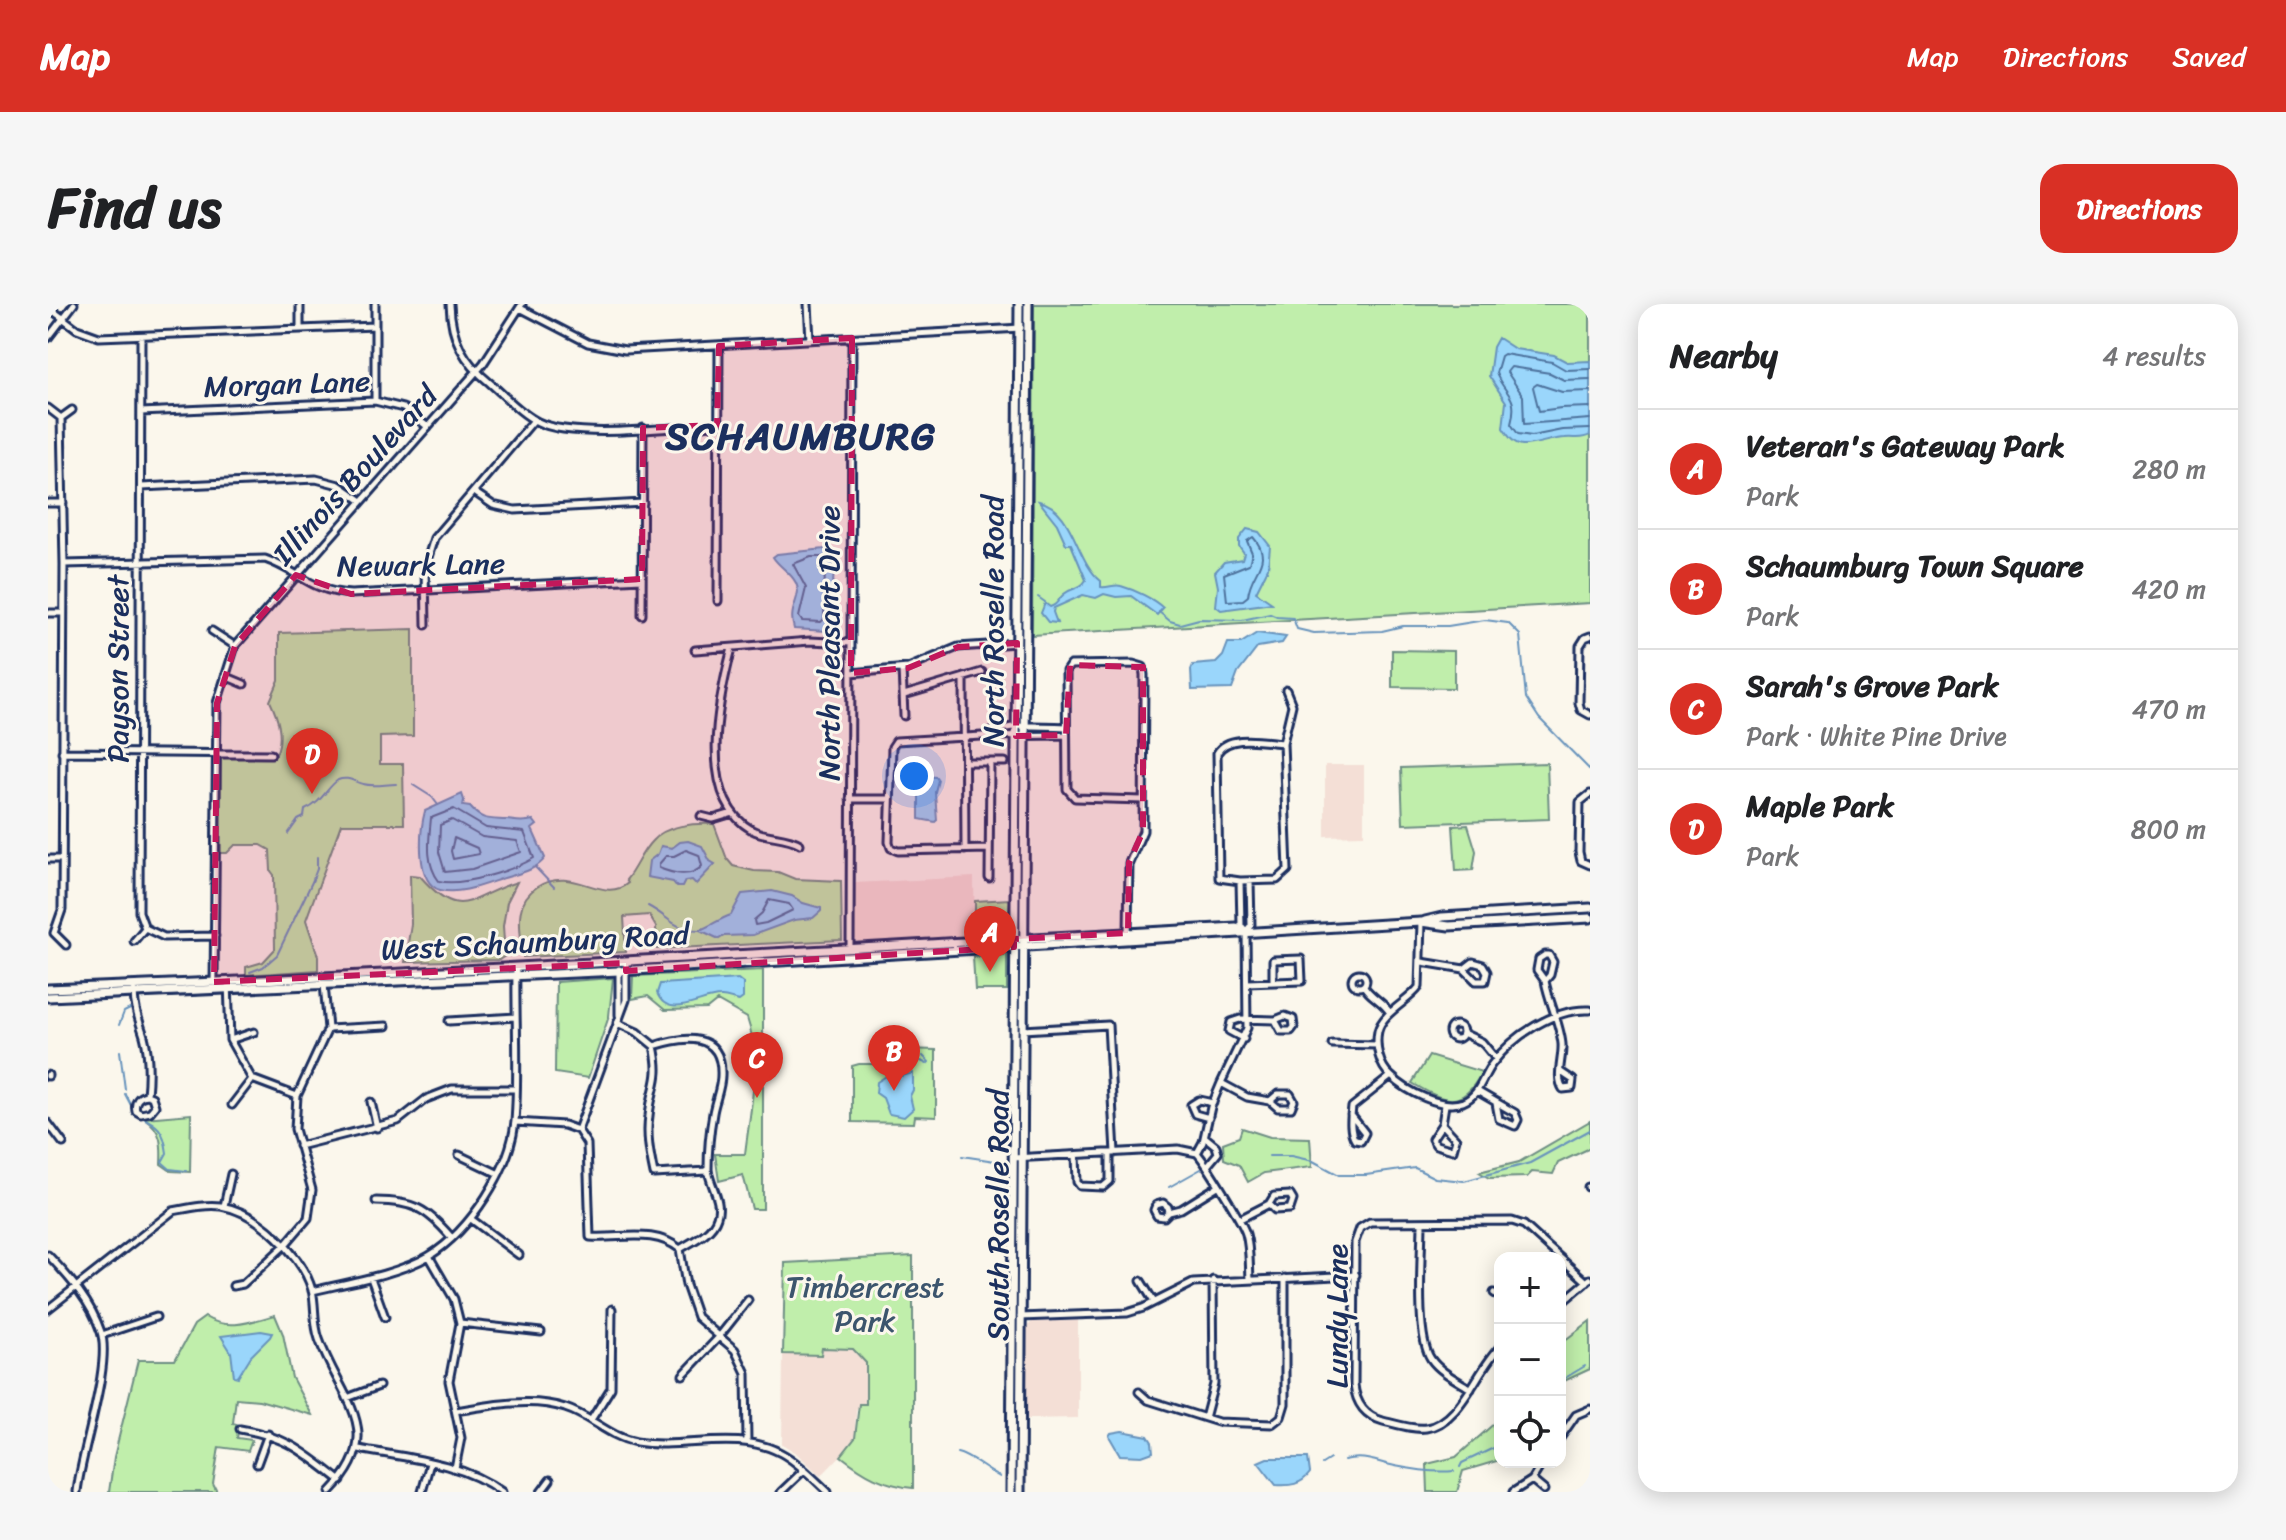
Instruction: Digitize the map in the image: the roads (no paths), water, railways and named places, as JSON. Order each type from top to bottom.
[{"type":"main road","name":"North Roselle Road","points":[[1019,304],[1023,328],[1026,642],[1019,943]]},
{"type":"main road","name":"North Roselle Road","points":[[1019,943],[1017,643],[1023,328],[1028,304]]},
{"type":"main road","points":[[1019,943],[1238,934],[1246,931],[1421,922],[1442,917],[1590,908]]},
{"type":"main road","points":[[1421,922],[1449,926],[1590,918]]},
{"type":"main road","points":[[1019,943],[1236,927],[1246,931]]},
{"type":"main road","name":"West Schaumburg Road","points":[[622,967],[850,948],[1019,943]]},
{"type":"main road","name":"West Schaumburg Road","points":[[48,997],[214,985],[622,967],[1019,943]]},
{"type":"main road","name":"South Roselle Road","points":[[1018,1158],[1023,1030],[1019,943]]},
{"type":"main road","name":"South Roselle Road","points":[[1019,943],[1020,1492]]},
{"type":"main road","name":"West Schaumburg Road","points":[[48,989],[134,990]]},
{"type":"main road","name":"South Roselle Road","points":[[1011,1492],[1018,1317]]},
{"type":"street","points":[[48,338],[74,304]]},
{"type":"street","points":[[300,304],[300,329]]},
{"type":"street","points":[[375,304],[375,401]]},
{"type":"street","points":[[450,304],[454,336],[461,351],[476,371],[534,420],[572,431],[717,425]]},
{"type":"street","points":[[808,304],[810,340]]},
{"type":"street","points":[[521,306],[588,343],[636,350],[1023,328]]},
{"type":"street","name":"Illinois Boulevard","points":[[214,985],[217,703],[235,646],[491,354],[521,306]]},
{"type":"street","points":[[48,307],[77,329],[95,337],[375,326]]},
{"type":"street","name":"Payson Street","points":[[141,337],[139,908],[145,928]]},
{"type":"street","name":"North Pleasant Drive","points":[[850,948],[852,338]]},
{"type":"street","points":[[718,601],[719,346]]},
{"type":"street","name":"Morgan Lane","points":[[141,412],[375,401],[403,408],[428,427]]},
{"type":"street","points":[[48,408],[61,418]]},
{"type":"street","points":[[61,418],[72,410]]},
{"type":"street","points":[[61,418],[64,564],[62,910],[51,934],[66,945]]},
{"type":"street","points":[[426,625],[425,567],[434,538],[534,420]]},
{"type":"street","points":[[642,615],[643,428]]},
{"type":"street","points":[[141,487],[316,479],[339,485],[362,501]]},
{"type":"street","points":[[474,492],[493,505],[515,510],[643,503]]},
{"type":"street","points":[[48,503],[63,503]]},
{"type":"street","name":"Newark Lane","points":[[64,564],[265,559],[279,564],[313,586],[332,593],[351,594],[642,579]]},
{"type":"street","points":[[48,613],[62,613]]},
{"type":"street","points":[[212,631],[235,646]]},
{"type":"street","points":[[1590,636],[1580,646],[1579,703],[1581,710],[1590,715]]},
{"type":"street","points":[[695,650],[810,641],[851,643]]},
{"type":"street","points":[[851,673],[902,669],[954,647],[1026,642]]},
{"type":"street","points":[[732,648],[721,690],[716,744],[722,786],[733,813],[752,830],[800,844]]},
{"type":"street","points":[[1128,933],[1129,863],[1143,831],[1143,800],[1143,667],[1133,664],[1070,665],[1066,671],[1066,735],[1067,789],[1070,795],[1075,798],[1143,800]]},
{"type":"street","points":[[902,669],[904,716]]},
{"type":"street","points":[[904,695],[982,672]]},
{"type":"street","points":[[225,676],[244,684]]},
{"type":"street","points":[[964,677],[965,850]]},
{"type":"street","points":[[1283,743],[1232,741],[1221,746],[1217,753],[1217,874],[1225,881],[1277,880],[1288,870],[1283,743],[1292,705],[1286,690]]},
{"type":"street","points":[[989,849],[898,851],[889,845],[892,747],[896,741],[1066,727]]},
{"type":"street","points":[[1026,731],[1066,735]]},
{"type":"street","points":[[62,752],[271,754]]},
{"type":"street","points":[[965,762],[1005,762]]},
{"type":"street","points":[[989,878],[990,762]]},
{"type":"street","points":[[1590,794],[1580,802],[1579,852],[1581,861],[1590,865]]},
{"type":"street","points":[[850,799],[889,799]]},
{"type":"street","points":[[701,816],[718,819],[733,813]]},
{"type":"street","points":[[48,859],[62,859]]},
{"type":"street","points":[[1197,1153],[1221,1083],[1244,1039],[1248,1019],[1246,931],[1241,925],[1240,881]]},
{"type":"street","points":[[1246,931],[1251,925],[1250,881]]},
{"type":"street","points":[[1421,922],[1419,987],[1390,1013],[1379,1029],[1377,1045],[1381,1061],[1391,1076],[1445,1105],[1464,1102],[1477,1091],[1496,1059],[1531,1028],[1553,1016],[1590,1010]]},
{"type":"street","points":[[134,941],[145,928],[164,937],[215,936]]},
{"type":"street","points":[[1545,981],[1553,962],[1549,955],[1539,959],[1537,970],[1545,981],[1562,1041],[1561,1072]]},
{"type":"street","points":[[1247,983],[1302,981],[1301,959],[1273,960],[1273,982]]},
{"type":"street","points":[[1422,962],[1464,969],[1476,981],[1487,978],[1483,965],[1478,962],[1464,969]]},
{"type":"street","points":[[578,1130],[618,1020],[622,967]]},
{"type":"street","points":[[312,1291],[371,1278],[429,1256],[471,1219],[499,1174],[510,1147],[515,1122],[516,972]]},
{"type":"street","points":[[233,1286],[243,1284],[285,1245],[308,1218],[312,1190],[295,1129],[297,1096],[328,1029],[324,980]]},
{"type":"street","points":[[228,985],[230,1040],[252,1079],[297,1096]]},
{"type":"street","points":[[1364,986],[1366,991],[1386,1005],[1390,1013]]},
{"type":"street","points":[[134,990],[135,1014],[147,1054],[147,1095]]},
{"type":"street","points":[[449,1021],[516,1017]]},
{"type":"street","points":[[618,1020],[654,1046],[658,1080],[649,1115],[649,1150],[654,1174],[708,1171]]},
{"type":"street","points":[[1244,1039],[1233,1034],[1228,1025],[1234,1020],[1275,1020]]},
{"type":"street","points":[[1023,1030],[1108,1025],[1112,1153],[1108,1185],[1080,1186],[1077,1182],[1076,1155]]},
{"type":"street","points":[[328,1029],[386,1026]]},
{"type":"street","points":[[230,1040],[254,1032]]},
{"type":"street","points":[[1463,1033],[1482,1042],[1496,1059]]},
{"type":"street","points":[[654,1046],[674,1039],[703,1040],[719,1058],[721,1076],[712,1116],[708,1171],[718,1202],[718,1217],[705,1234],[680,1249]]},
{"type":"street","points":[[1332,1044],[1377,1045]]},
{"type":"street","points":[[1351,1115],[1365,1133],[1361,1141],[1352,1136],[1351,1115],[1355,1103],[1391,1076]]},
{"type":"street","points":[[232,1105],[252,1079]]},
{"type":"street","points":[[1221,1083],[1247,1097],[1270,1101],[1278,1108],[1291,1108],[1294,1101],[1290,1094],[1278,1094],[1270,1101]]},
{"type":"street","points":[[299,1146],[398,1121],[426,1099],[452,1089],[515,1089]]},
{"type":"street","points":[[1477,1091],[1518,1116],[1515,1126],[1499,1119],[1496,1103]]},
{"type":"street","points":[[1209,1118],[1195,1114],[1191,1105],[1199,1100],[1213,1103]]},
{"type":"street","points":[[371,1102],[377,1128]]},
{"type":"street","points":[[1442,1124],[1456,1139],[1453,1150],[1432,1141],[1442,1124],[1445,1105]]},
{"type":"street","points":[[515,1122],[564,1125],[578,1130],[587,1144],[590,1237],[614,1239],[653,1235],[670,1241],[680,1249],[686,1285],[697,1317],[735,1350],[746,1373],[747,1441]]},
{"type":"street","points":[[48,1123],[63,1143]]},
{"type":"street","points":[[1205,1137],[1216,1146],[1218,1153],[1208,1165]]},
{"type":"street","points":[[1018,1158],[1178,1149],[1197,1153],[1208,1165],[1248,1237],[1250,1279]]},
{"type":"street","points":[[459,1155],[499,1174]]},
{"type":"street","points":[[224,1206],[231,1174]]},
{"type":"street","points":[[1169,1212],[1181,1209],[1218,1186]]},
{"type":"street","points":[[1240,1219],[1269,1204],[1276,1196],[1290,1195],[1293,1200],[1290,1209],[1275,1210],[1269,1204]]},
{"type":"street","points":[[376,1201],[403,1201],[431,1214],[451,1237]]},
{"type":"street","points":[[48,1309],[173,1211],[198,1206],[224,1206],[257,1222],[285,1245],[302,1266],[312,1291],[317,1334],[356,1417],[359,1449],[353,1466],[330,1492]]},
{"type":"street","points":[[471,1219],[519,1255]]},
{"type":"street","points":[[1494,1356],[1471,1389],[1442,1370],[1429,1357],[1422,1329],[1422,1222],[1512,1221],[1524,1225],[1588,1280],[1566,1299]]},
{"type":"street","name":"Lundy Lane","points":[[1422,1222],[1365,1223],[1356,1234],[1354,1385],[1357,1400],[1363,1410],[1384,1421],[1414,1428],[1430,1427],[1443,1421],[1471,1389]]},
{"type":"street","points":[[48,1255],[76,1286],[102,1335],[104,1362],[77,1492]]},
{"type":"street","points":[[429,1256],[454,1299],[460,1323],[449,1381],[461,1438],[455,1468]]},
{"type":"street","points":[[1018,1317],[1127,1313],[1181,1287],[1213,1280],[1356,1275]]},
{"type":"street","points":[[371,1278],[385,1317]]},
{"type":"street","points":[[1139,1392],[1148,1400],[1233,1424],[1272,1424],[1281,1417],[1285,1404],[1285,1278]]},
{"type":"street","points":[[1205,1418],[1214,1384],[1213,1280]]},
{"type":"street","points":[[1141,1281],[1154,1302]]},
{"type":"street","points":[[683,1375],[748,1300]]},
{"type":"street","points":[[591,1420],[611,1388],[612,1309]]},
{"type":"street","points":[[102,1335],[156,1317]]},
{"type":"street","points":[[460,1323],[541,1332]]},
{"type":"street","points":[[347,1398],[379,1386]]},
{"type":"street","points":[[456,1411],[538,1403],[566,1408],[613,1435],[637,1442],[747,1441],[780,1453],[828,1492]]},
{"type":"street","points":[[1566,1429],[1576,1415],[1590,1409]]},
{"type":"street","points":[[240,1429],[268,1434],[297,1446],[341,1481]]},
{"type":"street","points":[[257,1464],[268,1434]]},
{"type":"street","points":[[359,1449],[455,1468],[487,1481],[502,1492]]},
{"type":"street","points":[[422,1492],[430,1463]]},
{"type":"street","points":[[1513,1492],[1532,1480],[1539,1468]]},
{"type":"street","points":[[781,1492],[803,1471]]},
{"type":"street","points":[[541,1492],[550,1480]]},
{"type":"street","points":[[1532,1480],[1544,1490]]},
{"type":"water","points":[[1498,338],[1515,349],[1554,355],[1567,362],[1590,361],[1590,435],[1527,445],[1511,438],[1503,428],[1506,402],[1489,376],[1493,347]]},
{"type":"water","points":[[1039,501],[1060,514],[1086,562],[1101,581],[1101,587],[1119,586],[1144,595],[1163,608],[1157,615],[1131,596],[1104,594],[1096,598],[1083,595],[1054,608],[1057,623],[1048,622],[1041,613],[1045,603],[1053,606],[1064,594],[1086,580],[1071,544],[1066,544],[1057,524]]},
{"type":"water","points":[[1247,529],[1259,532],[1270,546],[1268,568],[1256,592],[1272,603],[1221,610],[1216,606],[1218,587],[1215,572],[1224,562],[1242,559],[1244,553],[1239,539]]},
{"type":"water","points":[[825,549],[834,555],[832,627],[827,631],[794,629],[792,615],[798,588],[773,557]]},
{"type":"water","points":[[1257,633],[1286,637],[1282,643],[1258,647],[1238,673],[1232,689],[1192,690],[1193,665],[1216,663],[1223,656],[1228,643],[1241,643]]},
{"type":"water","points":[[921,776],[936,777],[938,780],[935,822],[919,819]]},
{"type":"water","points":[[462,794],[463,806],[470,807],[482,817],[520,822],[533,820],[537,825],[532,829],[545,858],[525,872],[471,889],[447,891],[432,885],[426,877],[421,855],[425,811]]},
{"type":"water","points":[[688,841],[702,846],[715,864],[696,884],[692,880],[685,881],[682,887],[677,887],[673,882],[647,877],[649,861],[658,854],[661,846],[672,848]]},
{"type":"water","points":[[772,891],[792,896],[821,908],[821,911],[813,918],[794,920],[753,935],[719,939],[700,930],[731,915],[742,894]]},
{"type":"water","points":[[738,979],[743,983],[743,998],[739,1001],[720,997],[676,1007],[662,1001],[657,993],[660,984]]},
{"type":"water","points":[[891,1073],[902,1076],[913,1073],[910,1096],[913,1109],[904,1117],[889,1114],[883,1098],[876,1093],[877,1082]]},
{"type":"water","points":[[261,1331],[272,1333],[251,1356],[238,1377],[234,1376],[231,1352],[221,1336]]},
{"type":"water","points":[[1122,1431],[1148,1436],[1153,1452],[1142,1456],[1120,1455],[1109,1436]]},
{"type":"water","points":[[1267,1458],[1308,1458],[1310,1473],[1295,1484],[1276,1485],[1258,1462]]},
{"type":"waterway","points":[[1038,597],[1045,602]]},
{"type":"waterway","points":[[1159,612],[1180,624],[1199,619],[1242,620],[1270,614],[1293,618],[1297,629],[1314,633],[1448,626],[1485,620],[1508,623],[1520,635],[1526,698],[1539,718],[1590,770]]},
{"type":"waterway","points":[[288,834],[304,817],[305,810],[338,780],[348,779],[371,785],[396,784]]},
{"type":"waterway","points":[[413,785],[432,797],[438,805]]},
{"type":"waterway","points":[[250,972],[263,967],[277,955],[312,882],[317,857]]},
{"type":"waterway","points":[[535,867],[554,887]]},
{"type":"waterway","points":[[648,906],[677,925],[700,930]]},
{"type":"waterway","points":[[119,1025],[124,1012],[130,1009]]},
{"type":"waterway","points":[[120,1051],[125,1089]]},
{"type":"waterway","points":[[921,1061],[929,1062],[923,1056]]},
{"type":"waterway","points":[[125,1094],[134,1111]]},
{"type":"waterway","points":[[138,1115],[162,1133],[167,1153],[162,1162],[170,1169],[186,1171]]},
{"type":"waterway","points":[[1269,1156],[1291,1156],[1313,1161],[1339,1175],[1366,1175],[1415,1168],[1435,1178],[1464,1181],[1530,1163],[1590,1130]]},
{"type":"waterway","points":[[962,1156],[1008,1163]]},
{"type":"waterway","points":[[1169,1187],[1201,1169]]},
{"type":"waterway","points":[[1566,1377],[1585,1366]]},
{"type":"waterway","points":[[1460,1467],[1462,1463],[1494,1448]]},
{"type":"waterway","points":[[957,1453],[1000,1477]]},
{"type":"waterway","points":[[1322,1464],[1330,1459]]},
{"type":"waterway","points":[[1344,1460],[1364,1459],[1417,1470],[1454,1471]]},
{"type":"place","name":"Maple Park","points":[[312,794]]},
{"type":"place","name":"Veteran's Gateway Park","points":[[990,972]]},
{"type":"place","name":"Schaumburg Town Square","points":[[894,1091]]},
{"type":"place","name":"Sarah's Grove Park","points":[[757,1098]]},
{"type":"district","name":"SCHAUMBURG","points":[[801,436]]},
{"type":"park label","name":"Timbercrest Park","points":[[865,1304]]}]
